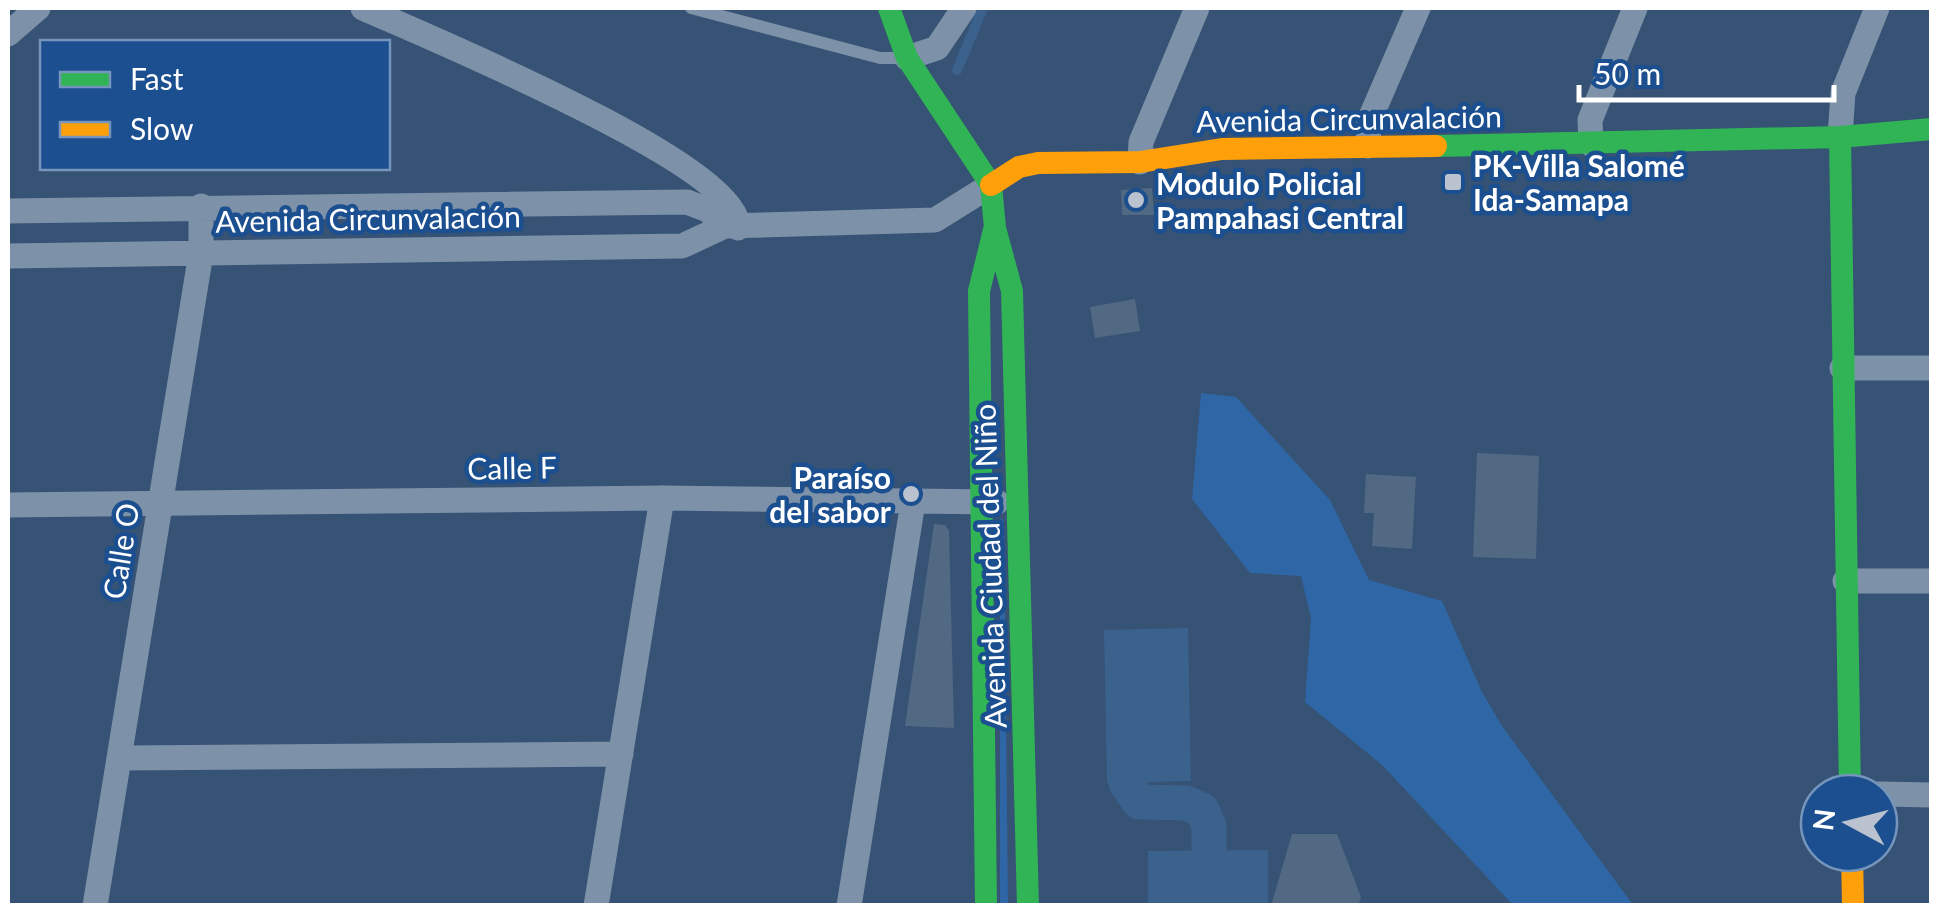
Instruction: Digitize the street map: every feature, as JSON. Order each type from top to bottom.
[{"type":"main road","name":"Avenida Ciudad del Niño","points":[[889,8],[906,58],[990,185],[995,228],[1012,291],[1028,906]]},
{"type":"main road","name":"Avenida Circunvalación","points":[[990,185],[1019,167],[1038,163],[1140,162],[1222,149],[1591,144],[1932,129]]},
{"type":"main road","points":[[1840,136],[1850,773]]},
{"type":"main road","name":"Avenida Ciudad del Niño","points":[[986,906],[979,290],[995,228]]},
{"type":"main road","points":[[1852,873],[1853,906]]},
{"type":"street","points":[[8,34],[38,8]]},
{"type":"street","points":[[363,8],[642,141],[722,195],[739,217],[732,227]]},
{"type":"street","points":[[906,58],[937,48],[964,8]]},
{"type":"street","points":[[1140,162],[1141,142],[1197,8]]},
{"type":"street","points":[[1368,146],[1369,121],[1418,8]]},
{"type":"street","points":[[1591,144],[1590,120],[1635,8]]},
{"type":"street","points":[[1840,136],[1843,93],[1877,8]]},
{"type":"street","name":"Avenida Circunvalación","points":[[8,256],[682,246],[732,227],[935,220],[990,185]]},
{"type":"street","name":"Avenida Circunvalación","points":[[8,211],[687,202],[708,210],[732,227]]},
{"type":"street","name":"Calle O","points":[[95,906],[122,758],[200,253],[201,206]]},
{"type":"street","points":[[1842,368],[1932,368]]},
{"type":"street","points":[[596,906],[662,498]]},
{"type":"street","name":"Calle F","points":[[8,505],[662,498],[1017,501]]},
{"type":"street","points":[[848,906],[913,502]]},
{"type":"street","points":[[1845,581],[1932,581]]},
{"type":"street","points":[[122,758],[621,754]]},
{"type":"street","points":[[1899,794],[1932,795]]},
{"type":"lane","points":[[692,8],[880,58],[906,58]]},
{"type":"shaded area","points":[[1201,393],[1236,397],[1330,500],[1369,580],[1442,601],[1482,692],[1502,726],[1633,905],[1513,905],[1382,765],[1305,702],[1311,618],[1301,576],[1250,573],[1192,499]]},
{"type":"shaded area","points":[[1000,518],[1004,521],[1008,906],[1000,905]]},
{"type":"shaded area","points":[[1188,628],[1191,781],[1107,783],[1104,630]]},
{"type":"shaded area","points":[[1268,850],[1268,905],[1148,905],[1148,851]]},
{"type":"building","points":[[1152,188],[1154,215],[1122,215],[1121,190]]},
{"type":"building","points":[[1135,299],[1140,331],[1095,338],[1090,307]]},
{"type":"building","points":[[1477,453],[1539,456],[1536,559],[1473,557]]},
{"type":"building","points":[[1366,474],[1416,477],[1412,549],[1372,546],[1374,513],[1364,513]]},
{"type":"building","points":[[934,524],[945,525],[949,531],[954,728],[905,726]]},
{"type":"building","points":[[1292,834],[1337,834],[1361,897],[1358,906],[1271,906]]},
{"type":"waterway","points":[[957,70],[983,8]]},
{"type":"waterway","points":[[1126,783],[1139,802],[1186,803],[1202,810],[1209,826],[1209,850]]},
{"type":"traffic: fast","points":[[889,8],[907,58],[991,185],[995,228],[1012,291],[1028,906]]},
{"type":"traffic: fast","points":[[1436,146],[1840,137],[1932,129]]},
{"type":"traffic: fast","points":[[1840,137],[1850,773]]},
{"type":"traffic: fast","points":[[986,906],[979,291],[994,230]]},
{"type":"traffic: slow","points":[[991,185],[1019,167],[1038,163],[1140,162],[1222,149],[1436,146]]},
{"type":"traffic: slow","points":[[1852,873],[1853,906]]},
{"type":"place","name":"PK-Villa Salomé Ida-Samapa","points":[[1453,182]]},
{"type":"place","name":"Modulo Policial Pampahasi Central","points":[[1136,200]]},
{"type":"place","name":"Paraíso del sabor","points":[[911,494]]}]
